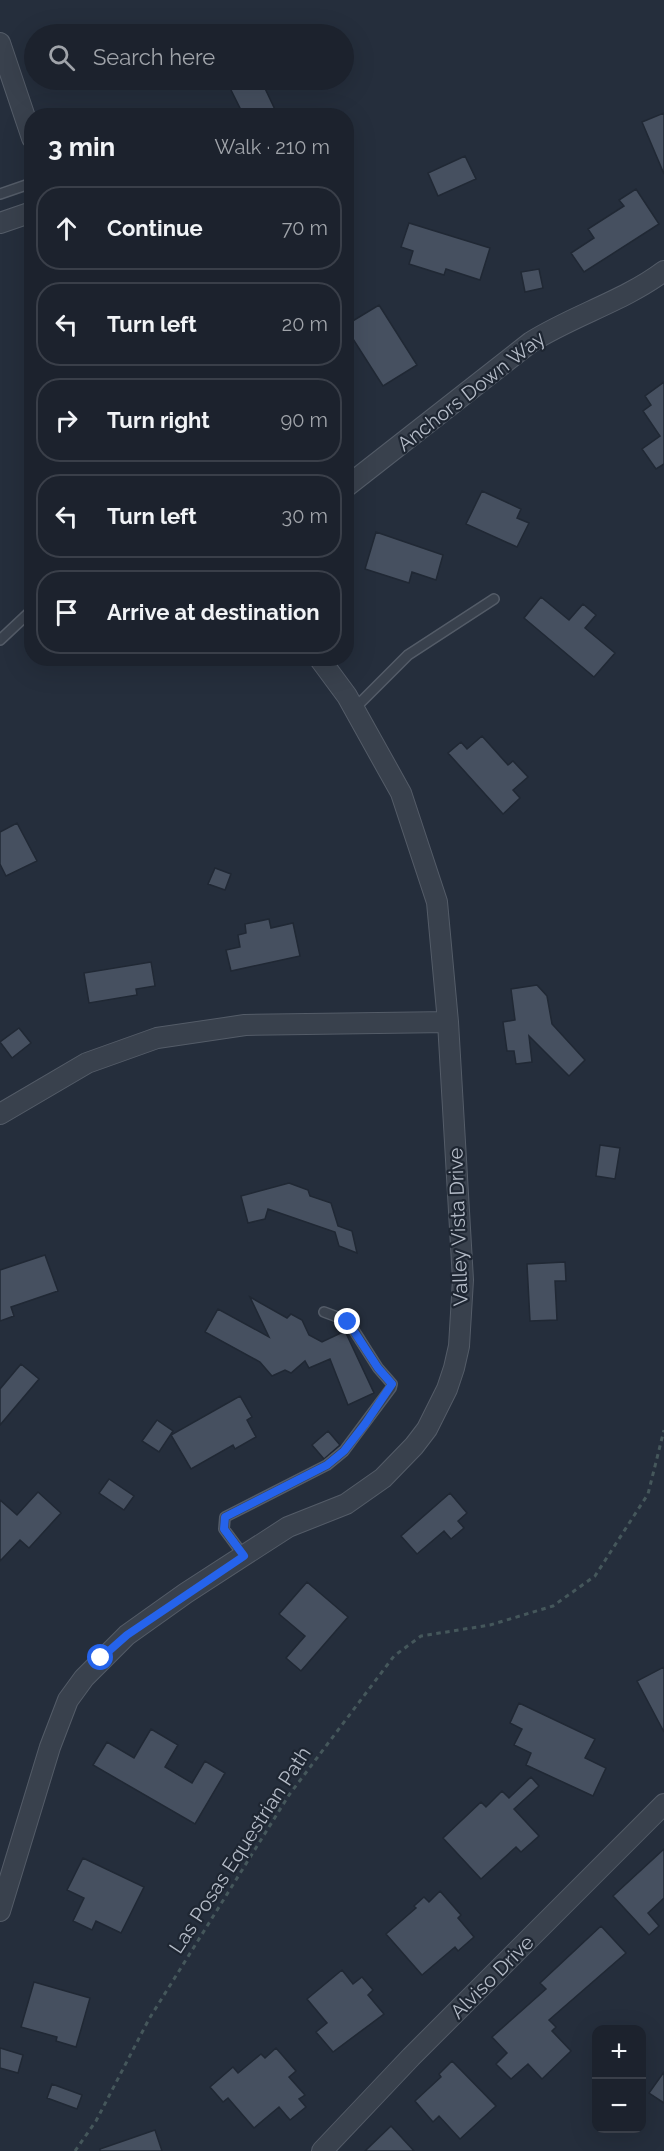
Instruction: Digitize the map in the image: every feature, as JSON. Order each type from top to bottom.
[{"type":"street","points":[[0,43],[24,114]]},
{"type":"street","points":[[0,223],[24,215]]},
{"type":"street","name":"Anchors Down Way","points":[[354,481],[531,342],[559,325],[641,288],[664,271]]},
{"type":"street","name":"Valley Vista Drive","points":[[0,1911],[50,1747],[68,1700],[101,1658],[127,1635],[288,1527],[346,1504],[383,1478],[427,1429],[447,1389],[459,1346],[463,1280],[448,1022],[437,902],[401,793],[354,709],[324,666]]},
{"type":"street","points":[[0,1114],[87,1063],[157,1038],[245,1025],[448,1022]]},
{"type":"street","name":"Alviso Drive","points":[[322,2151],[411,2057],[664,1804]]},
{"type":"lane","points":[[0,194],[24,186]]},
{"type":"lane","points":[[354,709],[408,655],[494,599]]},
{"type":"lane","points":[[0,640],[24,618]]},
{"type":"lane","points":[[244,1556],[224,1529],[225,1517],[327,1465],[344,1451],[391,1388],[392,1384],[378,1368],[348,1322],[324,1312]]},
{"type":"path","name":"Las Posas Equestrian Path","points":[[75,2151],[96,2121],[149,2019],[289,1795],[394,1656],[421,1636],[490,1625],[553,1606],[596,1576],[648,1494],[664,1430]]},
{"type":"building","points":[[231,90],[266,90],[274,108],[240,108]]},
{"type":"building","points":[[664,113],[664,174],[642,122]]},
{"type":"building","points":[[465,156],[476,179],[438,196],[428,173]]},
{"type":"building","points":[[636,189],[659,224],[584,272],[571,253],[594,238],[588,229],[624,206],[619,200]]},
{"type":"building","points":[[409,223],[490,248],[480,280],[446,269],[444,275],[409,264],[413,251],[401,247]]},
{"type":"building","points":[[539,269],[543,288],[525,292],[521,272]]},
{"type":"building","points":[[379,305],[417,365],[383,386],[354,341],[354,320]]},
{"type":"building","points":[[664,382],[664,464],[656,469],[642,449],[660,436],[643,411],[651,405],[645,396]]},
{"type":"building","points":[[482,491],[521,509],[517,518],[529,523],[517,547],[466,524]]},
{"type":"building","points":[[376,532],[443,555],[436,580],[412,572],[409,583],[365,569]]},
{"type":"building","points":[[541,597],[569,620],[583,604],[596,615],[585,628],[615,653],[594,677],[524,618]]},
{"type":"building","points":[[482,736],[508,765],[513,761],[528,777],[513,790],[520,798],[503,814],[448,753],[461,742],[467,749]]},
{"type":"building","points":[[17,823],[37,861],[6,876],[0,864],[0,832]]},
{"type":"building","points":[[215,868],[231,874],[225,890],[208,884]]},
{"type":"building","points":[[269,919],[271,928],[293,923],[300,956],[231,971],[226,950],[240,947],[238,935],[246,933],[245,924]]},
{"type":"building","points":[[151,962],[155,986],[136,989],[137,995],[89,1003],[84,973]]},
{"type":"building","points":[[537,985],[547,996],[552,1024],[585,1060],[569,1076],[529,1036],[532,1062],[516,1064],[514,1051],[507,1051],[503,1022],[515,1020],[511,989]]},
{"type":"building","points":[[19,1028],[31,1043],[12,1058],[0,1042]]},
{"type":"building","points":[[600,1145],[620,1148],[615,1179],[596,1176]]},
{"type":"building","points":[[289,1183],[308,1190],[310,1196],[331,1203],[338,1226],[352,1231],[357,1253],[339,1246],[335,1232],[268,1209],[265,1219],[248,1223],[241,1196]]},
{"type":"building","points":[[45,1255],[58,1291],[11,1307],[14,1316],[0,1321],[0,1270]]},
{"type":"building","points":[[565,1262],[566,1281],[555,1281],[557,1320],[530,1321],[527,1264]]},
{"type":"building","points":[[250,1297],[287,1318],[291,1314],[302,1320],[309,1335],[322,1342],[345,1331],[374,1393],[348,1405],[330,1359],[309,1368],[305,1361],[291,1373],[285,1370],[272,1376],[260,1362],[205,1332],[218,1309],[269,1337]]},
{"type":"building","points":[[21,1364],[39,1379],[0,1425],[0,1389]]},
{"type":"building","points":[[240,1396],[252,1417],[247,1420],[256,1437],[235,1449],[233,1445],[191,1469],[171,1435]]},
{"type":"building","points":[[157,1420],[173,1431],[159,1452],[142,1441]]},
{"type":"building","points":[[328,1431],[340,1445],[324,1459],[312,1445]]},
{"type":"building","points":[[109,1479],[134,1496],[124,1510],[99,1493]]},
{"type":"building","points":[[38,1492],[61,1513],[29,1548],[20,1540],[0,1561],[0,1500],[17,1515]]},
{"type":"building","points":[[450,1493],[467,1513],[458,1521],[464,1528],[451,1539],[444,1531],[417,1554],[401,1536]]},
{"type":"building","points":[[307,1582],[348,1617],[301,1671],[286,1658],[305,1636],[279,1614]]},
{"type":"building","points":[[664,1667],[664,1732],[637,1681]]},
{"type":"building","points":[[519,1703],[595,1739],[585,1758],[606,1768],[593,1796],[526,1765],[531,1753],[514,1745],[522,1729],[510,1723]]},
{"type":"building","points":[[151,1729],[178,1745],[165,1767],[192,1783],[205,1761],[225,1773],[195,1824],[93,1765],[107,1742],[134,1758]]},
{"type":"building","points":[[531,1777],[539,1786],[514,1809],[539,1836],[521,1852],[516,1847],[481,1879],[443,1838],[481,1802],[486,1807],[502,1791],[509,1798]]},
{"type":"building","points":[[664,1849],[664,1898],[648,1913],[659,1926],[649,1935],[613,1896]]},
{"type":"building","points":[[83,1858],[144,1887],[121,1933],[96,1921],[92,1930],[73,1921],[84,1898],[67,1890]]},
{"type":"building","points":[[440,1891],[461,1915],[458,1918],[474,1937],[458,1951],[455,1947],[422,1975],[386,1934],[416,1908],[414,1906],[424,1897],[429,1902]]},
{"type":"building","points":[[601,1926],[626,1953],[549,2020],[556,2027],[552,2031],[571,2051],[542,2079],[528,2064],[511,2079],[496,2064],[507,2053],[492,2037],[546,1989],[540,1983]]},
{"type":"building","points":[[342,1970],[353,1984],[362,1977],[373,1990],[368,1995],[384,2014],[333,2052],[316,2032],[327,2023],[307,1999]]},
{"type":"building","points":[[34,1982],[90,1998],[76,2047],[56,2041],[57,2037],[21,2027]]},
{"type":"building","points":[[0,2048],[23,2055],[18,2073],[0,2068]]},
{"type":"building","points":[[276,2048],[296,2071],[289,2077],[305,2095],[299,2099],[306,2107],[290,2120],[279,2107],[254,2128],[228,2098],[223,2102],[210,2087],[233,2067],[238,2073],[261,2054],[265,2058]]},
{"type":"building","points":[[452,2061],[496,2106],[460,2139],[439,2116],[433,2122],[415,2101],[441,2077],[439,2074]]},
{"type":"building","points":[[664,2072],[664,2103],[649,2093]]},
{"type":"building","points":[[52,2084],[82,2095],[77,2109],[47,2098]]},
{"type":"building","points":[[391,2126],[414,2151],[365,2151]]},
{"type":"building","points":[[155,2130],[162,2151],[100,2151],[100,2149]]},
{"type":"route","points":[[101,1658],[127,1635],[244,1556],[224,1529],[225,1517],[327,1465],[344,1451],[365,1424],[392,1384],[378,1368],[348,1322]]}]
